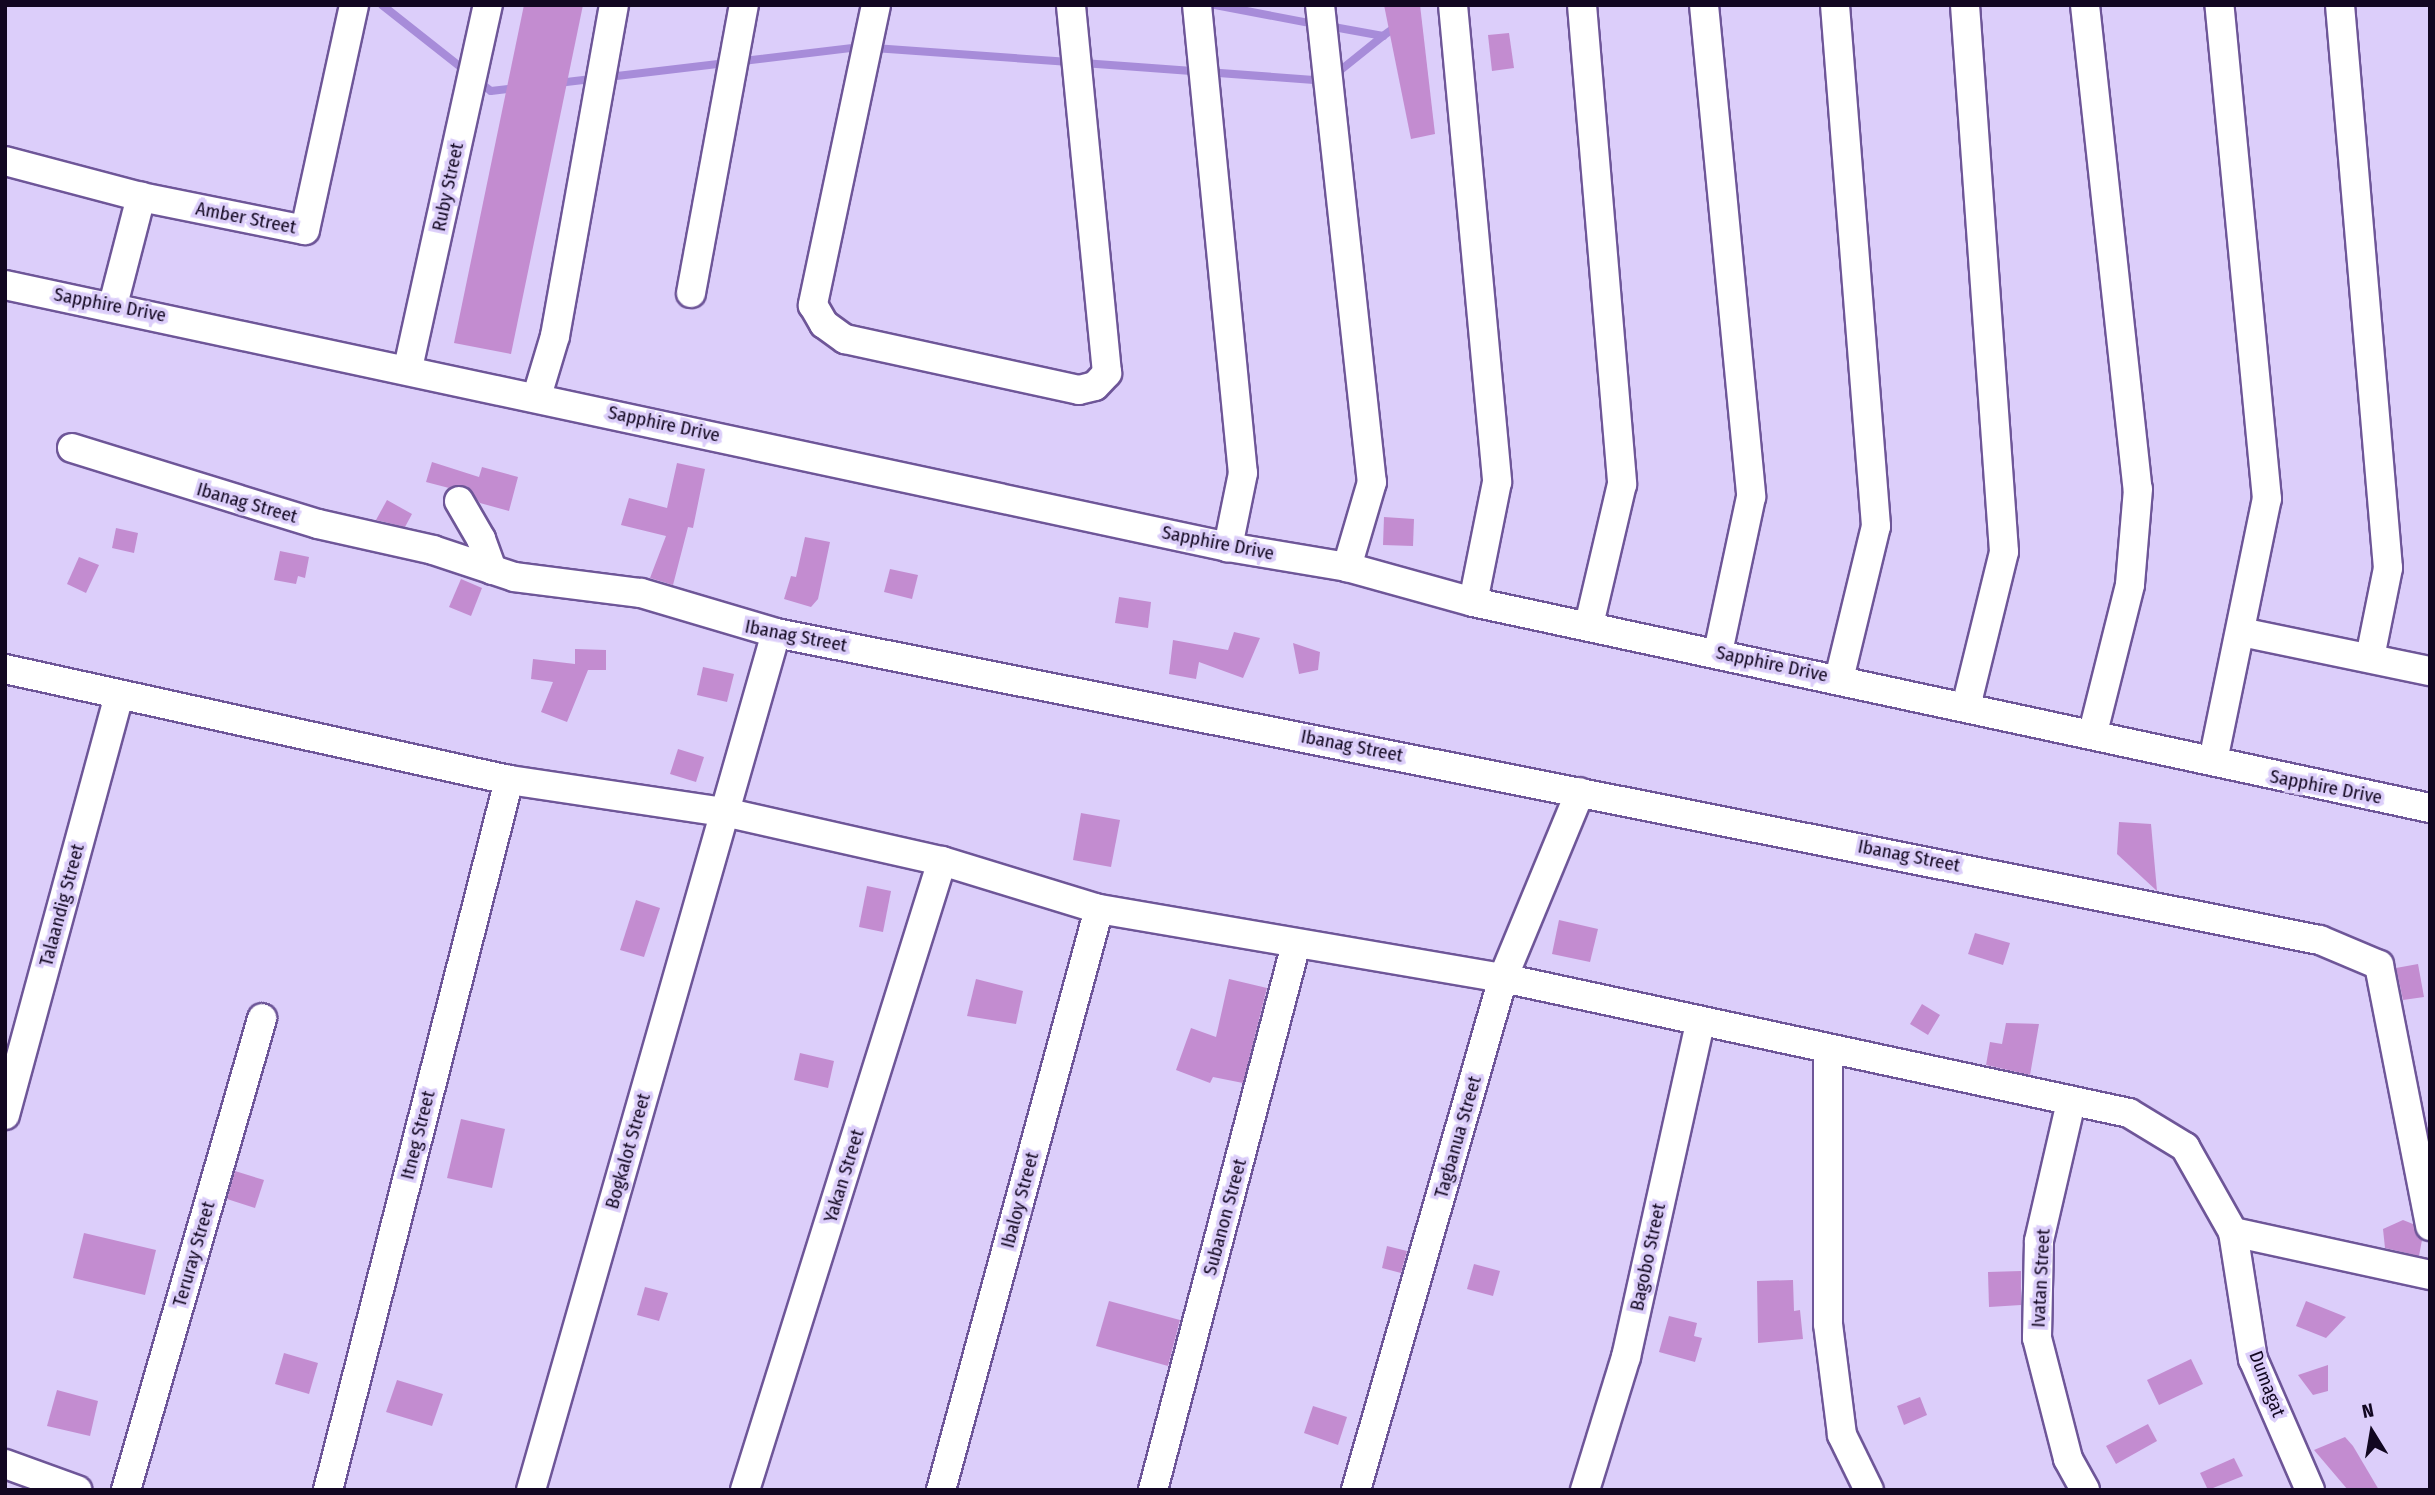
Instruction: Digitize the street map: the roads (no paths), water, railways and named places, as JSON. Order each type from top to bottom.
[{"type":"street","name":"Amber Street","points":[[5,162],[141,197],[305,230],[354,5]]},
{"type":"street","name":"Ruby Street","points":[[408,368],[488,5]]},
{"type":"street","points":[[537,396],[555,335],[614,5]]},
{"type":"street","points":[[691,293],[744,5]]},
{"type":"street","points":[[876,5],[813,305],[824,324],[845,339],[1079,390],[1096,386],[1107,373],[1071,5]]},
{"type":"street","points":[[1197,5],[1242,474],[1228,547]]},
{"type":"street","points":[[1320,5],[1372,482],[1347,568]]},
{"type":"street","points":[[1452,5],[1497,482],[1474,602]]},
{"type":"street","points":[[1583,5],[1622,484],[1589,625]]},
{"type":"street","points":[[1704,5],[1751,497],[1718,652]]},
{"type":"street","points":[[1835,5],[1876,526],[1839,679]]},
{"type":"street","points":[[1965,5],[2004,552],[1966,707]]},
{"type":"street","points":[[2085,5],[2138,489],[2130,585],[2093,732]]},
{"type":"street","points":[[2213,761],[2267,499],[2219,5]]},
{"type":"street","points":[[2340,5],[2388,568],[2370,657]]},
{"type":"street","points":[[113,305],[141,197]]},
{"type":"street","name":"Sapphire Drive","points":[[5,285],[113,305],[408,368],[1228,547],[1347,568],[1474,602],[2093,732],[2430,808]]},
{"type":"street","name":"Ibanag Street","points":[[72,448],[318,524],[433,550],[492,570],[552,585],[641,593],[776,633],[2250,923],[2360,954],[2379,965],[2430,1226]]},
{"type":"street","points":[[459,501],[481,538],[492,570]]},
{"type":"street","points":[[2241,632],[2430,671]]},
{"type":"street","name":"Bogkalot Street","points":[[531,1490],[776,633]]},
{"type":"street","points":[[5,669],[509,780],[724,812],[942,861],[1099,909],[1503,978],[2129,1114],[2185,1147],[2233,1232],[2430,1275]]},
{"type":"street","name":"Talaandig Street","points":[[5,1115],[119,695]]},
{"type":"street","name":"Itneg Street","points":[[328,1490],[509,780]]},
{"type":"street","name":"Tagbanua Street","points":[[1356,1490],[1503,978],[1580,792]]},
{"type":"street","name":"Yakan Street","points":[[745,1490],[942,861]]},
{"type":"street","name":"Ibaloy Street","points":[[940,1490],[1099,909]]},
{"type":"street","name":"Subanon Street","points":[[1153,1490],[1296,944]]},
{"type":"street","name":"Teruray Street","points":[[127,1490],[262,1018]]},
{"type":"street","name":"Bagobo Street","points":[[1586,1490],[1626,1357],[1700,1022]]},
{"type":"street","points":[[1828,1050],[1828,1324],[1842,1435],[1869,1490]]},
{"type":"street","name":"Ivatan Street","points":[[2071,1102],[2039,1241],[2037,1338],[2068,1459],[2085,1490]]},
{"type":"street","name":"Dumagat","points":[[2233,1232],[2253,1359],[2310,1490]]},
{"type":"street","points":[[5,1464],[77,1490]]},
{"type":"waterway","points":[[382,5],[468,73]]},
{"type":"waterway","points":[[1215,5],[1315,24]]},
{"type":"waterway","points":[[1328,26],[1383,36],[1398,25]]},
{"type":"waterway","points":[[1083,63],[1327,81],[1383,36]]},
{"type":"waterway","points":[[558,83],[861,47]]},
{"type":"waterway","points":[[874,48],[1070,62]]},
{"type":"waterway","points":[[478,81],[491,91],[517,88]]}]
